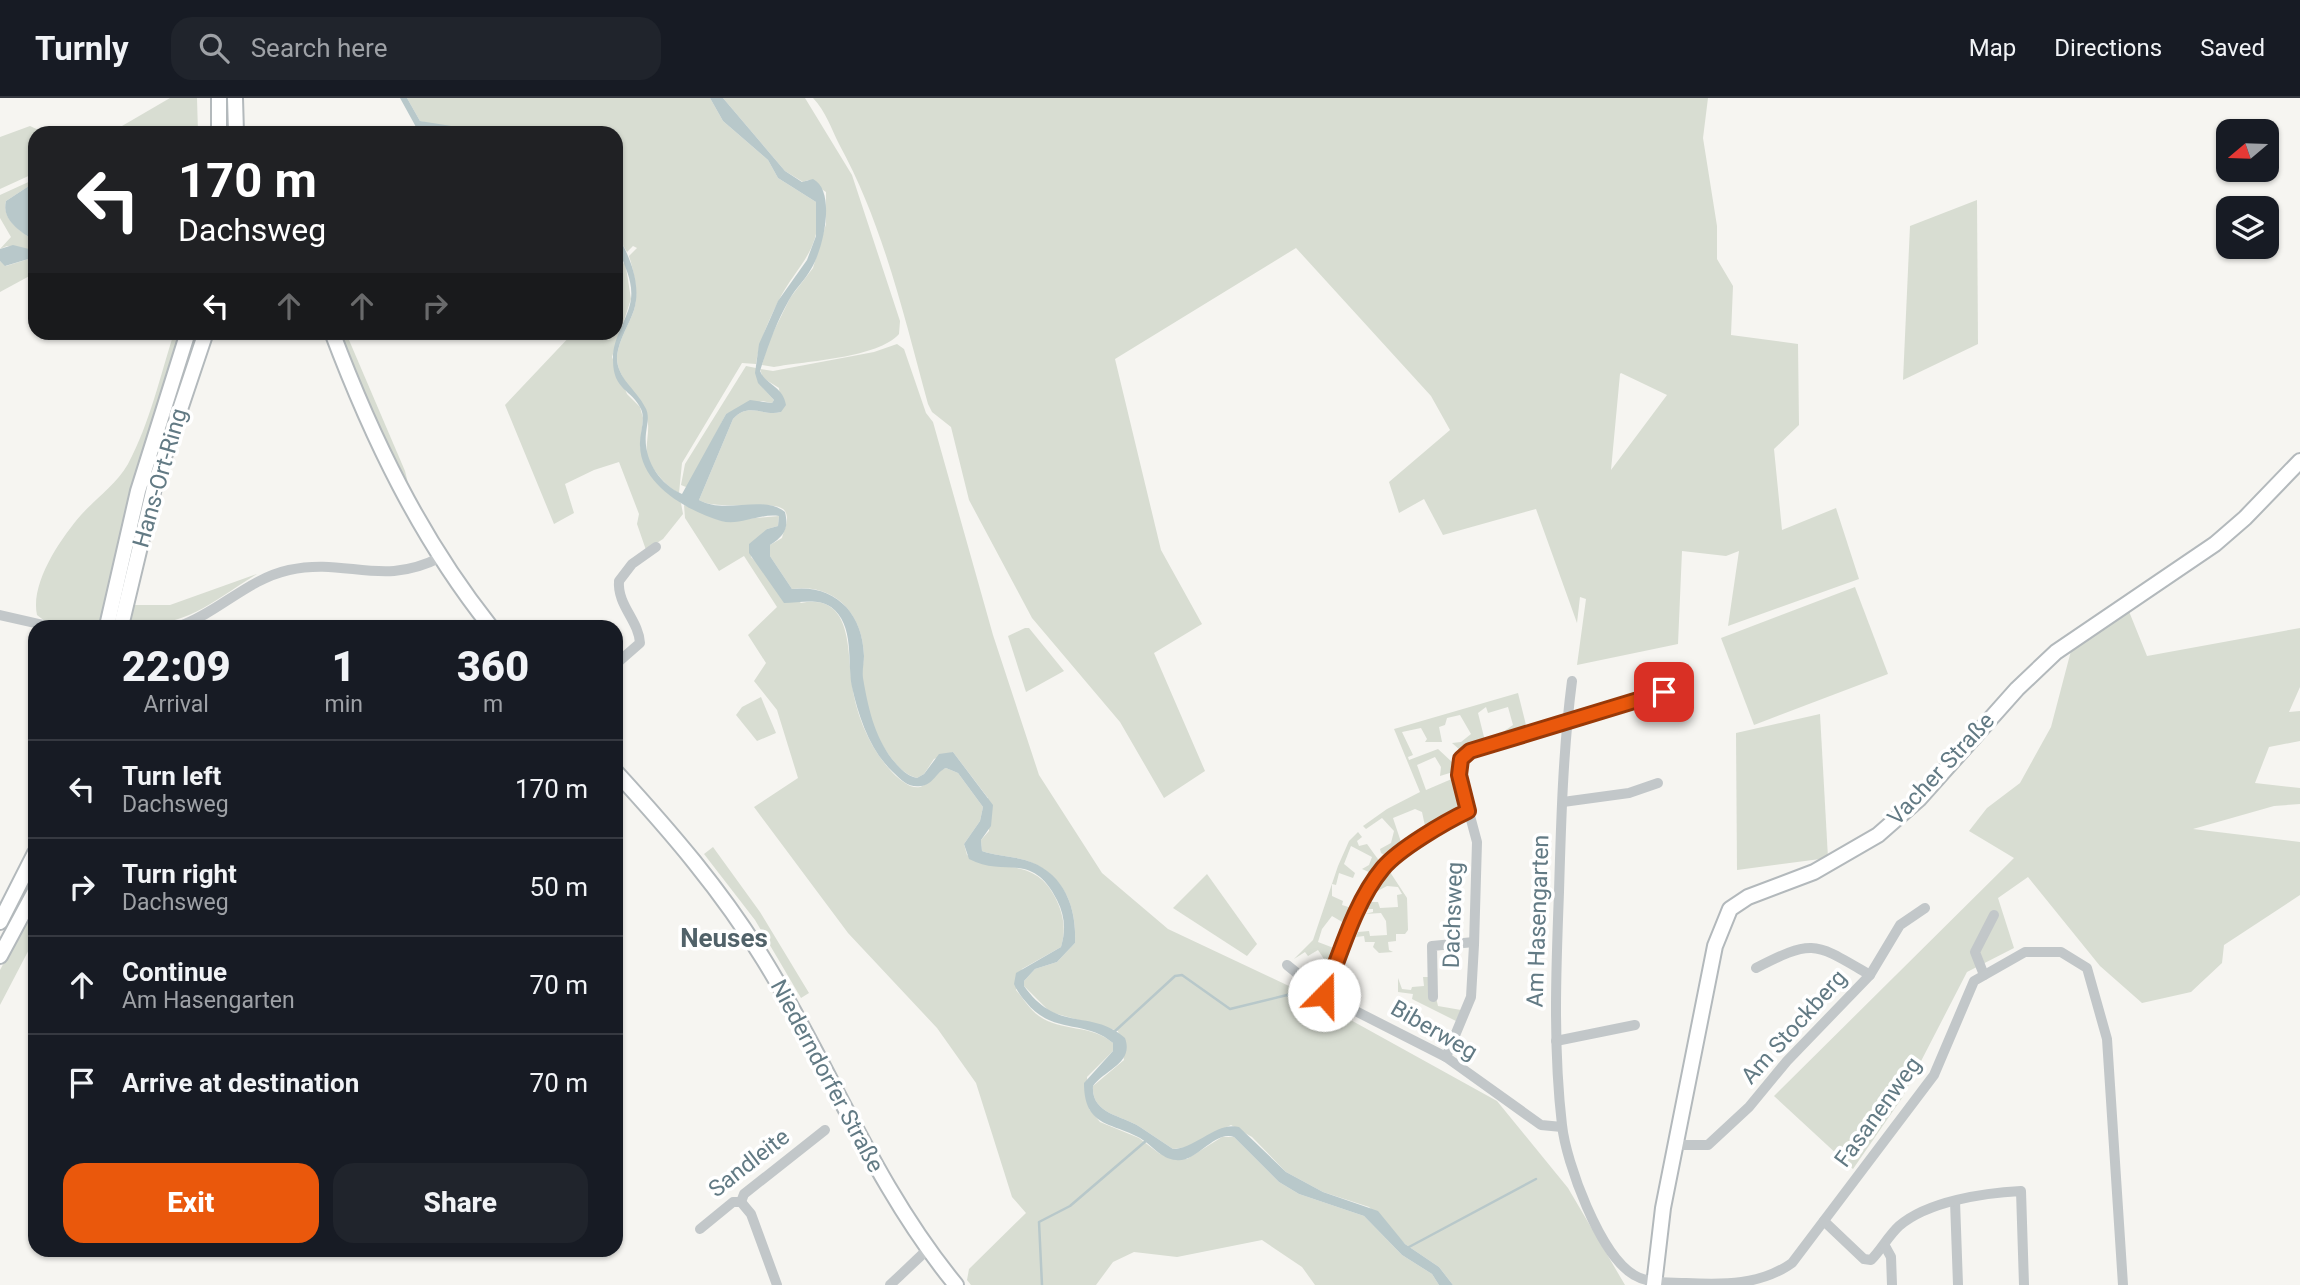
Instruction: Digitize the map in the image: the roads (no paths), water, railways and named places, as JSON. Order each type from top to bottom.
[{"type":"main road","points":[[219,98],[219,126]]},
{"type":"main road","points":[[235,98],[236,126]]},
{"type":"main road","name":"Hans-Ort-Ring","points":[[108,620],[138,491],[185,340]]},
{"type":"main road","name":"Hans-Ort-Ring","points":[[122,620],[155,484],[203,340]]},
{"type":"main road","points":[[335,340],[397,484],[441,557],[486,620]]},
{"type":"main road","name":"Vacher Straße","points":[[1654,1283],[1675,1145],[1715,946],[1730,909],[1748,897],[1814,872],[1878,835],[1919,799],[2017,689],[2056,652],[2215,544],[2245,518],[2300,461]]},
{"type":"main road","name":"Niederndorfer Straße","points":[[623,780],[694,859],[764,960],[884,1181],[928,1249],[956,1285]]},
{"type":"main road","points":[[0,922],[28,867]]},
{"type":"main road","points":[[0,956],[28,904]]},
{"type":"street","points":[[623,658],[640,643],[639,635],[624,606],[619,581],[632,564],[656,547]]},
{"type":"street","points":[[196,620],[250,586],[285,571],[325,566],[400,573],[441,557]]},
{"type":"street","points":[[0,615],[28,621]]},
{"type":"street","name":"Am Hasengarten","points":[[1572,681],[1566,721],[1556,1041],[1562,1127],[1576,1184],[1608,1246],[1633,1275],[1654,1283]]},
{"type":"street","points":[[1566,721],[1664,692]]},
{"type":"street","name":"Dachsweg","points":[[1446,1057],[1471,997],[1474,942],[1477,842],[1459,775],[1461,759],[1470,751],[1566,721]]},
{"type":"street","points":[[1563,802],[1629,793],[1658,783]]},
{"type":"street","points":[[1324,995],[1366,892],[1385,866],[1443,823],[1468,811]]},
{"type":"street","name":"Am Stockberg","points":[[1675,1145],[1708,1145],[1749,1107],[1787,1061],[1870,975],[1900,925],[1925,908]]},
{"type":"street","points":[[1984,975],[1975,952],[1994,915]]},
{"type":"street","points":[[1433,997],[1432,946],[1474,942]]},
{"type":"street","points":[[1756,968],[1793,948],[1812,945],[1870,975]]},
{"type":"street","name":"Fasanenweg","points":[[1654,1283],[1750,1283],[1766,1279],[1792,1263],[1934,1075],[1974,981],[2025,952],[2061,952],[2087,968],[2107,1039],[2123,1285]]},
{"type":"street","name":"Biberweg","points":[[1287,965],[1324,995],[1446,1057],[1541,1125],[1562,1127]]},
{"type":"street","points":[[1556,1041],[1635,1025]]},
{"type":"street","name":"Sandleite","points":[[700,1229],[733,1202],[741,1202],[744,1194],[825,1130]]},
{"type":"street","points":[[1824,1221],[1864,1259],[1871,1260],[1899,1226],[1955,1201],[1982,1193],[2021,1191],[2024,1285]]},
{"type":"street","points":[[1955,1201],[1958,1285]]},
{"type":"street","points":[[741,1202],[751,1214],[777,1285]]},
{"type":"street","points":[[1885,1246],[1891,1257],[1892,1285]]},
{"type":"street","points":[[891,1285],[928,1249]]},
{"type":"waterway","points":[[1114,1032],[1175,976],[1182,975],[1230,1009],[1287,995],[1303,1001]]},
{"type":"waterway","points":[[1042,1285],[1039,1222],[1070,1206],[1147,1140]]},
{"type":"waterway","points":[[1409,1247],[1536,1179]]},
{"type":"district","name":"Neuses","points":[[724,938]]}]
